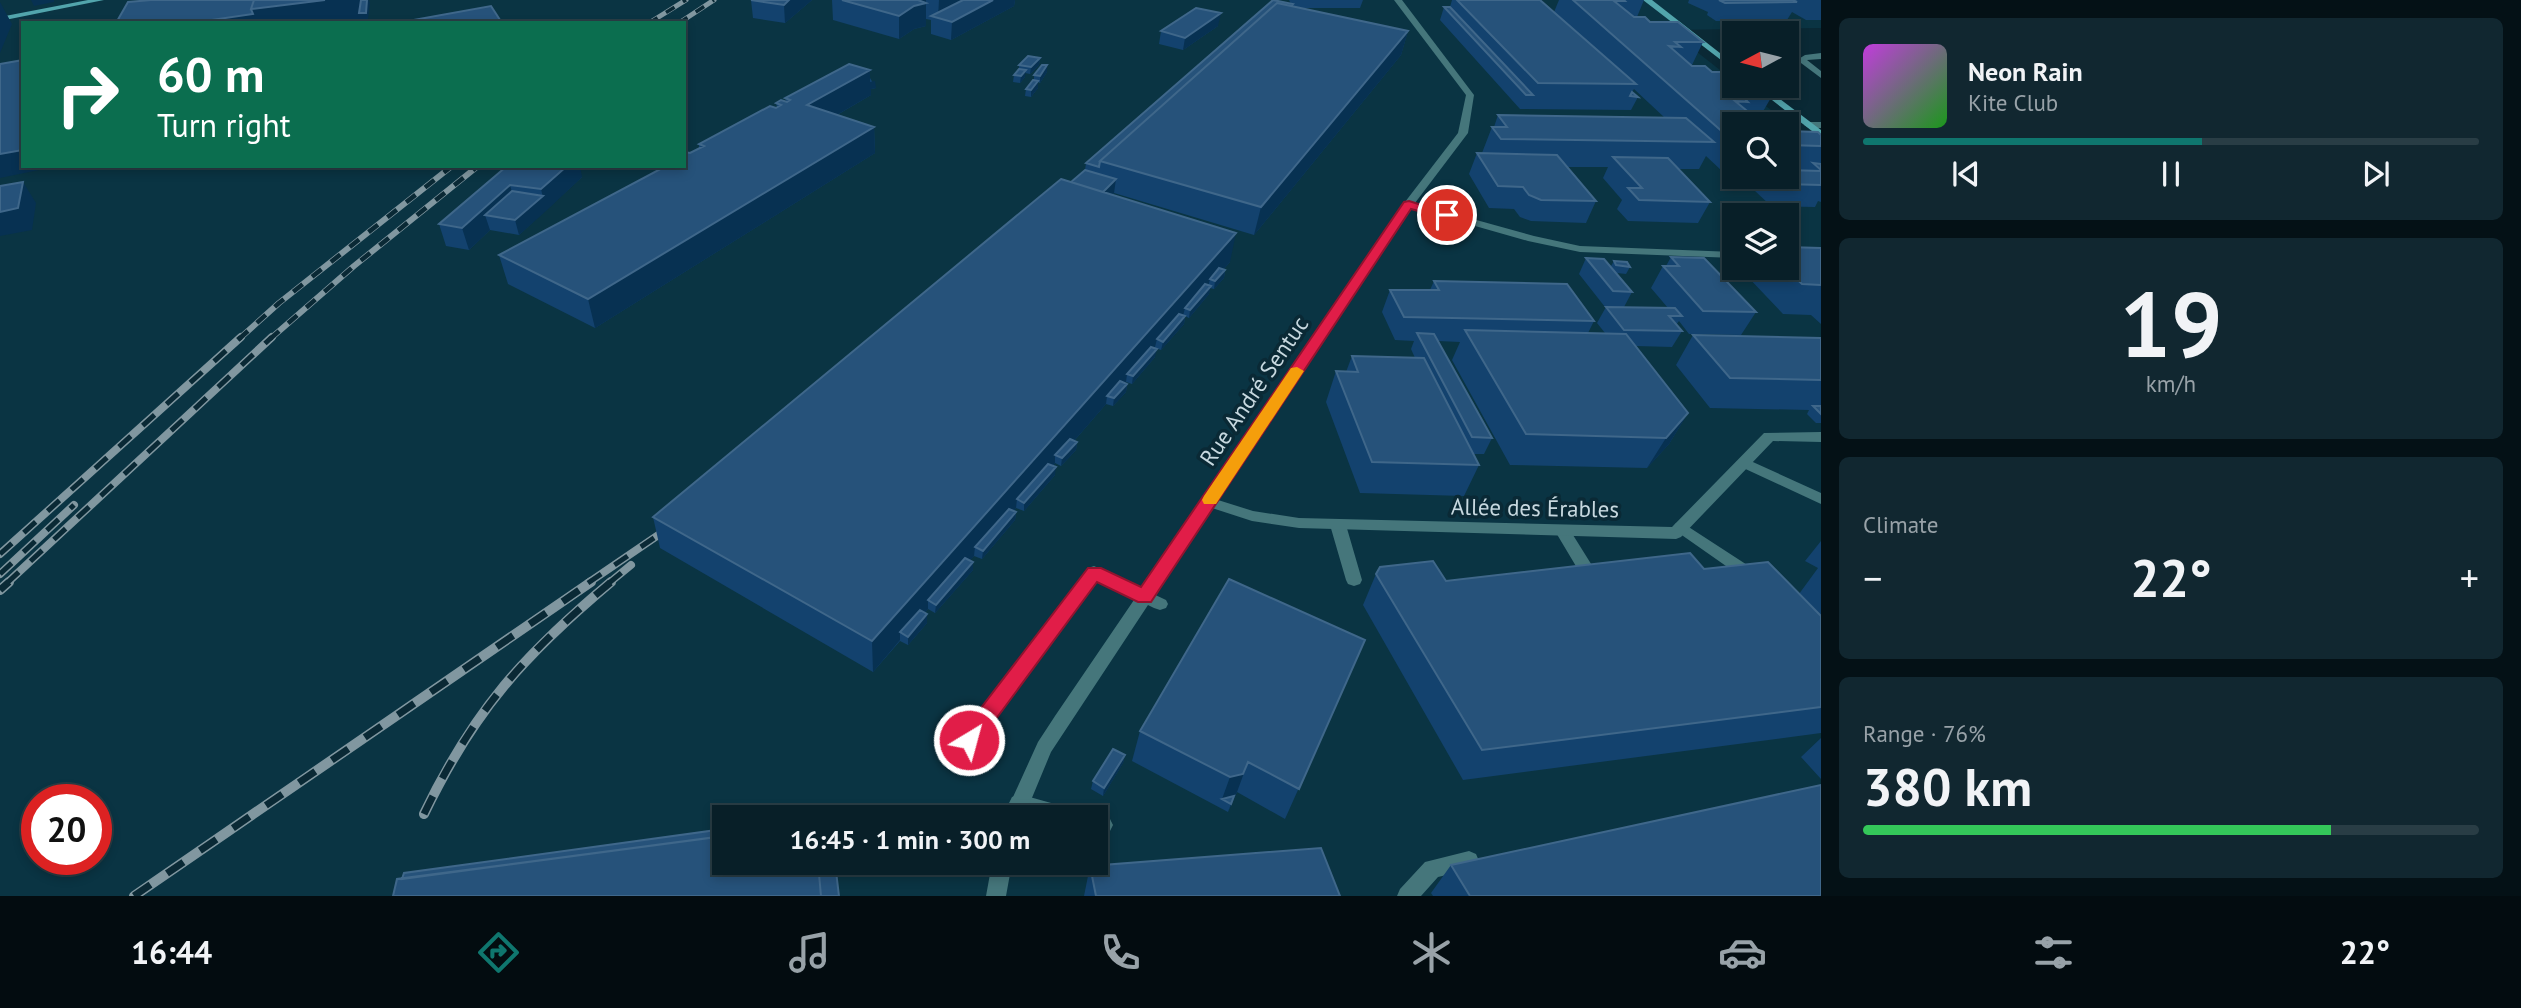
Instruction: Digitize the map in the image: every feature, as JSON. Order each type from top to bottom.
[{"type":"main road","points":[[0,19],[100,0]]},
{"type":"main road","points":[[1647,0],[1722,59]]},
{"type":"main road","points":[[1659,0],[1722,49]]},
{"type":"main road","points":[[1774,98],[1821,135]]},
{"type":"main road","points":[[1787,98],[1821,124]]},
{"type":"street","name":"Rue André Sentuc","points":[[1019,805],[1044,748],[1152,601],[1209,502],[1409,204],[1463,133],[1470,95],[1398,0]]},
{"type":"street","points":[[1821,56],[1801,60],[1821,75]]},
{"type":"street","points":[[1809,125],[1821,124]]},
{"type":"street","points":[[1409,204],[1521,236],[1580,249],[1722,255]]},
{"type":"street","points":[[1768,590],[1740,565],[1681,527],[1769,436],[1821,436]]},
{"type":"street","points":[[1744,463],[1821,499]]},
{"type":"street","name":"Allée des Érables","points":[[1209,502],[1252,516],[1338,525],[1676,533],[1681,527]]},
{"type":"street","points":[[1338,525],[1354,580]]},
{"type":"street","points":[[1563,531],[1591,579]]},
{"type":"street","points":[[953,761],[1094,572],[1152,601]]},
{"type":"street","points":[[1407,896],[1432,869],[1486,857]]},
{"type":"street","points":[[996,896],[1000,875]]},
{"type":"shaded area","points":[[0,0],[1821,0],[1821,28],[1799,28],[1799,21],[1722,21],[1722,29],[1669,30],[1722,72],[1722,98],[1755,98],[1773,112],[1722,112],[1722,189],[1799,189],[1799,132],[1821,149],[1821,896],[0,896]]},
{"type":"building","points":[[254,0],[251,9],[253,14],[205,21],[117,21],[128,2]]},
{"type":"building","points":[[254,0],[325,0],[251,9]]},
{"type":"building","points":[[361,0],[367,0],[366,13],[359,13]]},
{"type":"building","points":[[751,0],[789,0],[784,5]]},
{"type":"building","points":[[842,0],[918,0],[926,3],[914,6],[899,16]]},
{"type":"building","points":[[963,0],[993,0],[952,22],[931,16]]},
{"type":"building","points":[[1273,0],[1293,4],[1291,6],[1277,3],[1100,161],[1099,167],[1086,163]]},
{"type":"building","points":[[1457,0],[1540,0],[1636,84],[1538,83]]},
{"type":"building","points":[[1573,0],[1624,0],[1614,1],[1634,17],[1645,17],[1650,22],[1678,22],[1703,42],[1675,42],[1681,47],[1669,46],[1692,66],[1705,66],[1712,72],[1722,72],[1722,98],[1744,98],[1748,102],[1735,101],[1748,112],[1722,112],[1722,131]]},
{"type":"building","points":[[1719,0],[1793,0],[1797,2],[1725,3]]},
{"type":"building","points":[[1277,3],[1408,31],[1261,207],[1100,161]]},
{"type":"building","points":[[491,6],[501,21],[408,21]]},
{"type":"building","points":[[1444,7],[1450,7],[1533,95],[1526,95]]},
{"type":"building","points":[[1196,8],[1221,13],[1185,38],[1161,31]]},
{"type":"building","points":[[1028,56],[1040,58],[1031,67],[1019,65]]},
{"type":"building","points":[[21,60],[21,150],[0,154],[0,64]]},
{"type":"building","points":[[849,64],[870,70],[807,105],[874,127],[588,299],[499,255],[662,168],[686,168],[686,152],[704,146],[699,144],[770,106],[776,108],[781,105],[776,103],[781,100],[790,100],[785,98]]},
{"type":"building","points":[[1042,65],[1047,65],[1040,76],[1034,75]]},
{"type":"building","points":[[1019,69],[1026,70],[1021,76],[1014,75]]},
{"type":"building","points":[[1033,80],[1038,81],[1031,90],[1026,89]]},
{"type":"building","points":[[1498,115],[1686,118],[1714,142],[1501,139],[1492,127],[1507,127]]},
{"type":"building","points":[[1799,131],[1818,132],[1821,135],[1821,146],[1799,145]]},
{"type":"building","points":[[1477,153],[1557,155],[1596,201],[1541,200],[1529,195],[1523,187],[1498,186]]},
{"type":"building","points":[[1613,157],[1668,158],[1710,202],[1639,200],[1628,188],[1642,188]]},
{"type":"building","points":[[505,168],[565,168],[541,189],[510,185],[462,228],[439,224]]},
{"type":"building","points":[[1085,170],[1116,179],[1103,192],[1071,182]]},
{"type":"building","points":[[1799,170],[1821,171],[1821,185],[1799,184]]},
{"type":"building","points":[[1061,179],[1236,233],[872,641],[653,517]]},
{"type":"building","points":[[23,182],[18,208],[0,212],[0,186]]},
{"type":"building","points":[[512,191],[543,196],[515,220],[485,215]]},
{"type":"building","points":[[1799,247],[1821,248],[1821,285],[1802,284],[1798,280]]},
{"type":"building","points":[[1671,257],[1704,258],[1722,280],[1725,280],[1756,312],[1703,311],[1663,266],[1679,266]]},
{"type":"building","points":[[1586,258],[1604,259],[1632,292],[1613,291]]},
{"type":"building","points":[[1614,261],[1627,262],[1630,267],[1616,265]]},
{"type":"building","points":[[1219,268],[1225,270],[1215,281],[1210,279]]},
{"type":"building","points":[[1434,281],[1567,284],[1594,321],[1404,317],[1390,290],[1439,290]]},
{"type":"building","points":[[1205,284],[1211,286],[1190,310],[1185,308]]},
{"type":"building","points":[[1606,307],[1675,308],[1682,316],[1669,316],[1682,331],[1624,330]]},
{"type":"building","points":[[1179,314],[1185,316],[1163,342],[1157,339]]},
{"type":"building","points":[[1465,330],[1626,334],[1688,413],[1666,438],[1526,434]]},
{"type":"building","points":[[1417,333],[1434,334],[1492,438],[1472,437]]},
{"type":"building","points":[[1693,335],[1821,338],[1821,380],[1730,378]]},
{"type":"building","points":[[1151,347],[1157,349],[1133,376],[1127,374]]},
{"type":"building","points":[[1352,356],[1424,358],[1479,465],[1372,462],[1336,371],[1358,372]]},
{"type":"building","points":[[1120,381],[1127,384],[1114,398],[1107,396]]},
{"type":"building","points":[[1813,406],[1821,406],[1821,414]]},
{"type":"building","points":[[1070,439],[1077,442],[1062,458],[1055,455]]},
{"type":"building","points":[[1048,464],[1056,467],[1024,503],[1017,499]]},
{"type":"building","points":[[1009,509],[1016,512],[983,551],[975,547]]},
{"type":"building","points":[[1690,553],[1704,569],[1768,562],[1821,616],[1821,707],[1482,750],[1376,574],[1380,567],[1433,561],[1446,581]]},
{"type":"building","points":[[965,558],[973,562],[936,605],[928,600]]},
{"type":"building","points":[[1229,579],[1365,640],[1299,789],[1248,762],[1243,774],[1230,777],[1140,731]]},
{"type":"building","points":[[920,610],[927,614],[908,637],[900,632]]},
{"type":"building","points":[[1113,749],[1125,755],[1104,788],[1093,781]]},
{"type":"building","points":[[1821,785],[1821,896],[1470,896],[1451,865]]},
{"type":"building","points":[[1234,796],[1231,804],[1222,799]]},
{"type":"building","points":[[712,831],[712,838],[402,879],[404,873]]},
{"type":"building","points":[[712,838],[712,875],[819,875],[821,896],[393,896],[397,879]]},
{"type":"building","points":[[1321,848],[1340,896],[1096,896],[1092,875],[1108,875],[1108,865]]},
{"type":"building","points":[[819,875],[836,875],[839,896],[821,896]]},
{"type":"railway","points":[[652,21],[686,0]]},
{"type":"railway","points":[[682,21],[714,0]]},
{"type":"railway","points":[[239,339],[279,303],[449,168]]},
{"type":"railway","points":[[270,339],[354,266],[476,168]]},
{"type":"railway","points":[[0,554],[241,337]]},
{"type":"railway","points":[[7,583],[272,337]]},
{"type":"railway","points":[[0,574],[74,505]]},
{"type":"railway","points":[[588,583],[673,525]]},
{"type":"railway","points":[[609,583],[631,565]]},
{"type":"railway","points":[[0,590],[9,582]]},
{"type":"railway","points":[[134,896],[591,582]]},
{"type":"railway","points":[[424,814],[462,744],[504,686],[552,634],[611,582]]},
{"type":"slow traffic","points":[[1210,500],[1297,371]]},
{"type":"route","points":[[969,740],[1094,572],[1144,597],[1409,204],[1447,215]]}]
